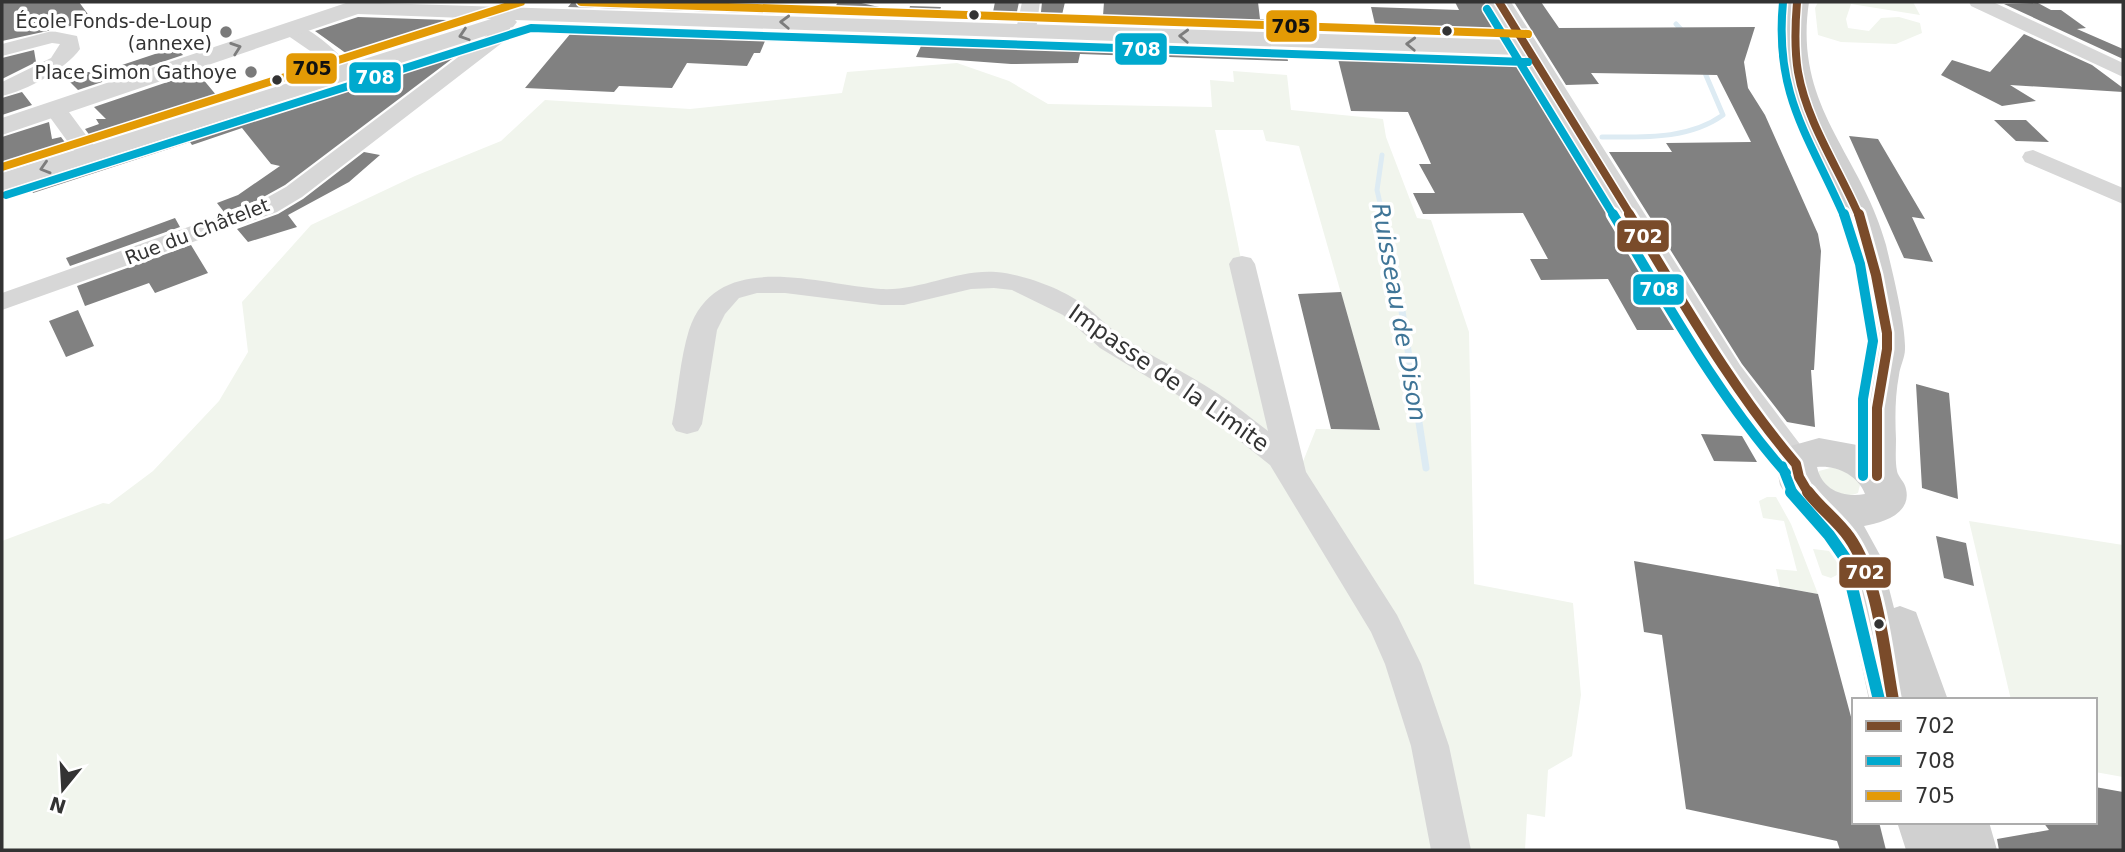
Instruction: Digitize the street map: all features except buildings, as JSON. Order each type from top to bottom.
[{"type":"main road","points":[[1782,2],[1782,12],[1793,38]]},
{"type":"main road","points":[[1797,2],[1793,38],[1794,63],[1802,94],[1855,204],[1868,239],[1887,333],[1887,353],[1880,374],[1880,533],[1895,607],[1923,698]]},
{"type":"main road","points":[[1813,472],[1852,430],[1859,365],[1882,313]]},
{"type":"main road","points":[[1813,472],[1839,510],[1869,512],[1879,492]]},
{"type":"main road","points":[[1813,472],[1860,557],[1893,698]]},
{"type":"street","points":[[1026,30],[1031,2]]},
{"type":"street","points":[[1499,2],[1619,203],[1774,441],[1813,472]]},
{"type":"street","points":[[1978,2],[2123,71]]},
{"type":"street","points":[[2,127],[364,4],[529,14],[1528,48]]},
{"type":"street","points":[[2,182],[529,14]]},
{"type":"street","name":"Rue du Châtelet","points":[[2,302],[268,207],[294,192],[500,35],[500,23]]},
{"type":"street","points":[[291,29],[323,51],[347,73]]},
{"type":"street","points":[[2,50],[52,37],[69,40],[71,49],[58,62],[2,90]]},
{"type":"street","points":[[55,109],[89,155]]},
{"type":"street","points":[[2033,157],[2123,197]]},
{"type":"street","points":[[1242,264],[1295,480]]},
{"type":"street","name":"Impasse de la Limite","points":[[687,424],[703,331],[713,310],[730,292],[756,285],[785,285],[881,298],[904,298],[971,281],[994,280],[1018,283],[1072,309],[1110,342],[1207,400],[1281,457],[1385,625],[1403,664],[1430,746],[1451,850]]},
{"type":"shaded area","points":[[1818,2],[1913,2],[1920,15],[1851,4],[1846,19],[1848,28],[1869,31],[1881,18],[1899,17],[1920,23],[1922,33],[1896,44],[1841,42],[1818,35],[1815,8]]},
{"type":"shaded area","points":[[957,63],[1009,81],[1048,104],[1212,107],[1210,80],[1234,82],[1233,71],[1287,75],[1291,110],[1383,119],[1386,137],[1417,218],[1431,220],[1469,332],[1474,584],[1573,603],[1581,695],[1572,756],[1548,770],[1545,817],[1527,814],[1525,850],[2,850],[2,541],[103,503],[109,504],[153,471],[219,401],[248,352],[242,302],[311,225],[415,176],[501,141],[545,100],[690,109],[842,93],[847,72]],"holes":[[[1215,130],[1263,130],[1266,141],[1299,146],[1380,430],[1316,429],[1296,479],[1242,264]]]},
{"type":"shaded area","points":[[1834,467],[1854,475],[1860,485],[1858,493],[1840,494],[1826,485],[1818,475],[1819,471]]},
{"type":"shaded area","points":[[1776,497],[1791,524],[1818,594],[1780,587],[1776,569],[1797,571],[1784,521],[1763,518],[1759,501]]},
{"type":"shaded area","points":[[1969,521],[2123,545],[2123,777],[2097,772],[2097,698],[2011,698]]},
{"type":"shaded area","points":[[1813,549],[1838,552],[1843,572],[1831,578],[1822,575]]},
{"type":"waterway","name":"Ruisseau de Dison","points":[[1676,24],[1687,36]]},
{"type":"waterway","name":"Ruisseau de Dison","points":[[1602,137],[1649,137],[1680,133],[1695,129],[1723,115],[1702,66]]},
{"type":"waterway","name":"Ruisseau de Dison","points":[[1382,155],[1377,190],[1383,216]]},
{"type":"waterway","name":"Ruisseau de Dison","points":[[1383,214],[1395,265],[1426,468]]},
{"type":"transit line","name":"705","points":[[2,167],[521,2]]},
{"type":"transit line","name":"705","points":[[581,2],[1528,34]]},
{"type":"transit line","name":"702","points":[[1499,2],[1727,373],[1766,429],[1796,464]]},
{"type":"transit line","name":"708","points":[[1783,2],[1780,34],[1782,64],[1788,91],[1809,143],[1848,224],[1857,250],[1865,292],[1873,341],[1863,399],[1863,476]]},
{"type":"transit line","name":"702","points":[[1797,2],[1794,40],[1798,73],[1807,104],[1861,220],[1884,310],[1887,343],[1877,408],[1877,476]]},
{"type":"transit line","name":"708","points":[[1487,9],[1715,381],[1755,438],[1786,473]]},
{"type":"transit line","name":"708","points":[[6,195],[531,28],[1528,62]]},
{"type":"transit line","name":"702","points":[[1796,464],[1805,488],[1848,536],[1862,563],[1878,621],[1893,698]]},
{"type":"transit line","name":"708","points":[[1782,466],[1792,493],[1838,546],[1845,558],[1879,698]]},
{"type":"place","name":"École Fonds-de-Loup (annexe)","points":[[226,32]]},
{"type":"place","name":"Place Simon Gathoye","points":[[251,72]]}]
